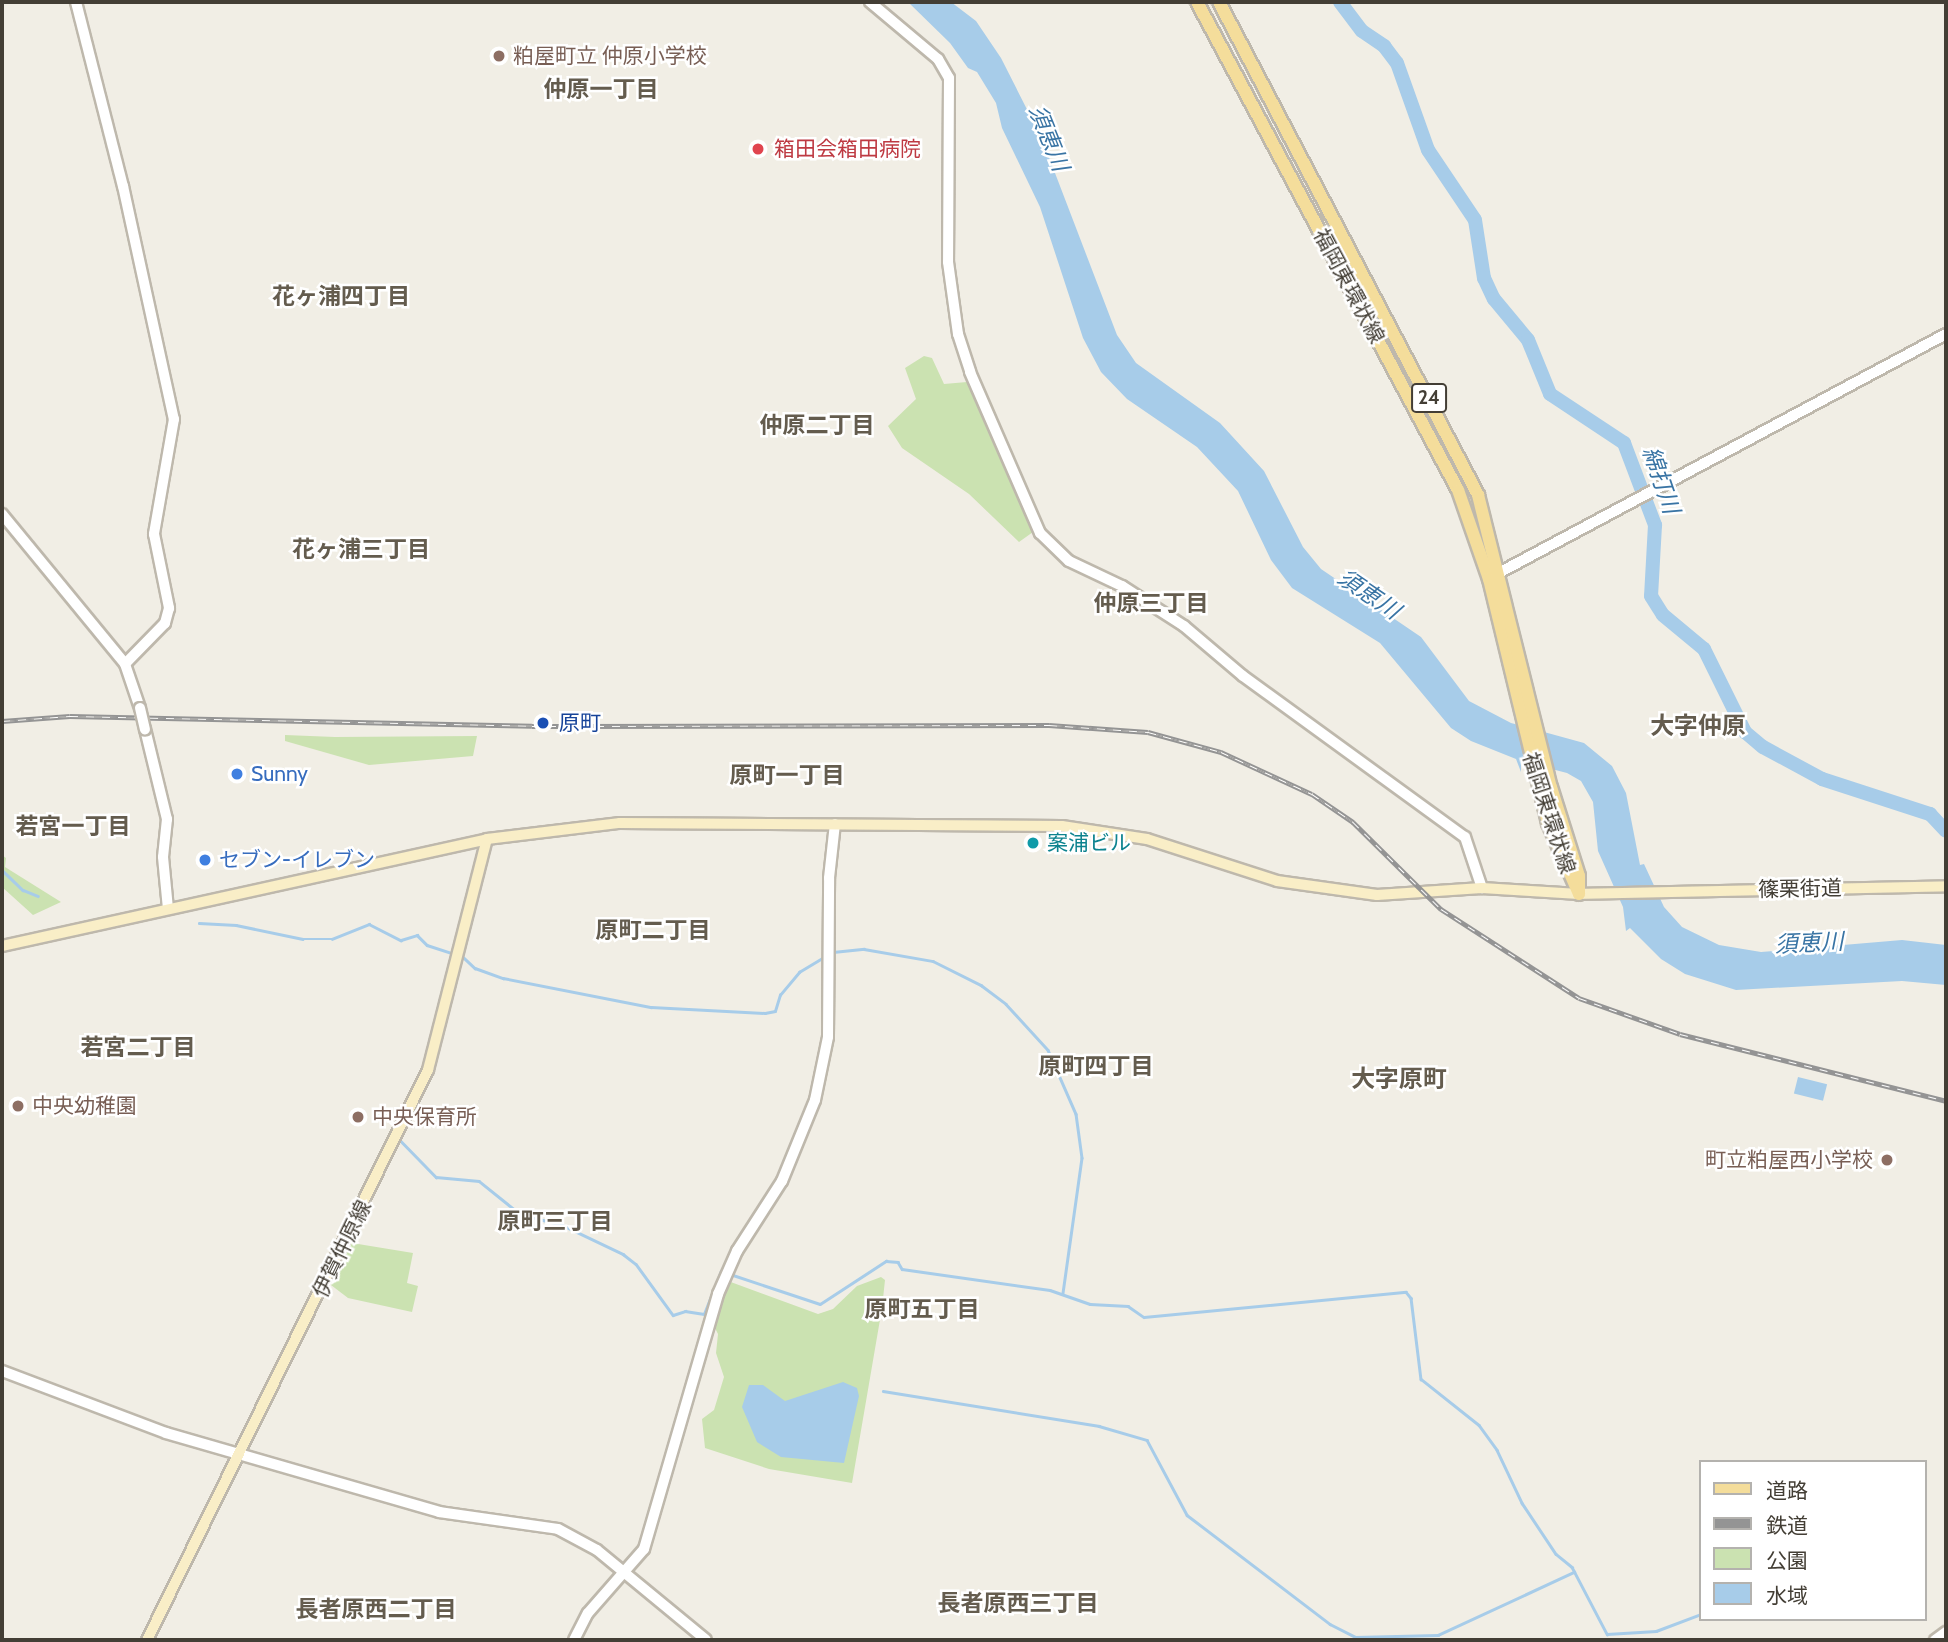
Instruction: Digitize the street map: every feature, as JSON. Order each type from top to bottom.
[{"type":"main road","name":"福岡東環状線","points":[[1197,2],[1458,490],[1494,575]]},
{"type":"main road","name":"福岡東環状線","points":[[1219,2],[1469,474],[1528,722],[1536,775],[1568,876],[1579,894]]},
{"type":"main road","name":"福岡東環状線","points":[[1528,722],[1579,876],[1579,894]]},
{"type":"main road","name":"篠栗街道","points":[[2,946],[487,839],[590,824],[1062,826],[1147,839],[1277,881],[1327,891],[1409,895],[1482,888],[1597,894],[1946,886]]},
{"type":"main road","name":"伊賀仲原線","points":[[147,1640],[428,1070],[487,839]]},
{"type":"street","points":[[76,2],[123,186],[174,419],[153,534],[169,607],[165,623],[125,664]]},
{"type":"street","points":[[870,2],[938,59],[949,78],[948,262],[958,334],[970,372],[1040,533],[1069,561],[1122,586],[1184,626],[1243,676],[1465,837],[1482,888]]},
{"type":"street","points":[[1494,575],[1946,334]]},
{"type":"street","points":[[2,514],[125,664],[140,708],[167,819],[163,857],[168,909]]},
{"type":"street","points":[[574,1640],[588,1613],[644,1549],[725,1276],[782,1181],[815,1100],[828,1037],[829,878],[835,824]]},
{"type":"street","points":[[2,1371],[134,1422],[439,1512],[558,1529],[597,1550],[706,1640]]},
{"type":"street","points":[[1936,1640],[1946,1632]]},
{"type":"green space","points":[[924,356],[932,358],[944,384],[967,382],[1033,532],[1019,542],[969,494],[902,448],[888,426],[916,399],[905,368]]},
{"type":"green space","points":[[285,735],[477,736],[473,756],[369,765],[285,741]]},
{"type":"green space","points":[[2,855],[6,858],[5,867],[61,902],[33,915],[2,887]]},
{"type":"green space","points":[[352,1243],[413,1253],[407,1283],[418,1286],[412,1312],[348,1298],[331,1285]]},
{"type":"green space","points":[[881,1277],[885,1280],[882,1308],[852,1483],[769,1469],[705,1448],[702,1419],[714,1410],[724,1377],[716,1353],[718,1334],[713,1324],[728,1281],[818,1314],[833,1309],[857,1286]]},
{"type":"water","points":[[908,2],[951,2],[976,21],[1001,58],[1042,139],[1117,335],[1136,363],[1220,423],[1264,471],[1303,547],[1321,569],[1421,637],[1469,701],[1511,723],[1584,743],[1612,766],[1626,793],[1640,865],[1644,864],[1664,907],[1682,927],[1719,945],[1761,952],[1902,940],[1946,945],[1946,985],[1902,981],[1736,990],[1685,974],[1661,959],[1630,928],[1626,931],[1623,907],[1598,851],[1593,802],[1581,781],[1567,773],[1521,761],[1521,772],[1516,759],[1471,741],[1451,728],[1380,643],[1292,588],[1271,560],[1238,491],[1197,447],[1127,399],[1101,372],[1083,338],[1040,207],[1002,128],[996,103],[977,72],[968,68],[950,43]]},
{"type":"water","points":[[1798,1077],[1827,1084],[1823,1101],[1794,1093]]},
{"type":"water","points":[[843,1382],[857,1388],[859,1396],[844,1463],[781,1457],[757,1442],[742,1407],[749,1385],[763,1385],[785,1401]]},
{"type":"waterway","name":"綿打川","points":[[1340,2],[1362,31],[1384,46],[1397,63],[1428,150],[1475,220],[1484,278],[1494,299],[1528,340],[1550,394],[1624,443],[1655,525],[1651,596],[1663,615],[1704,649],[1745,732],[1763,747],[1822,779],[1930,814],[1946,831]]},
{"type":"waterway","points":[[2,870],[23,890],[38,896]]},
{"type":"waterway","points":[[199,923],[236,925],[303,939],[332,939],[369,924],[401,940],[417,935],[427,945],[455,954]]},
{"type":"waterway","points":[[833,952],[864,949],[933,961],[981,985],[1006,1004],[1048,1050],[1076,1114],[1082,1158],[1063,1294]]},
{"type":"waterway","points":[[462,956],[475,968],[503,978],[651,1007],[765,1013],[775,1011],[780,995],[799,972],[827,955]]},
{"type":"waterway","points":[[400,1140],[436,1177],[479,1181],[520,1214],[562,1225],[623,1254],[636,1264],[673,1315],[685,1311],[704,1314],[721,1271],[820,1304],[886,1261],[898,1262],[902,1269],[1050,1290],[1090,1304],[1128,1306],[1144,1317],[1406,1292],[1411,1298],[1421,1379],[1479,1425],[1497,1450],[1522,1503],[1556,1554],[1572,1567],[1607,1634],[1656,1631],[1700,1614]]},
{"type":"waterway","points":[[883,1391],[1099,1426],[1147,1440],[1187,1515],[1330,1624],[1355,1637],[1438,1635],[1574,1572]]},
{"type":"railway","points":[[2,721],[70,716],[532,726],[1049,725],[1148,732],[1221,752],[1312,794],[1353,822],[1441,909],[1579,998],[1680,1034],[1946,1101]]},
{"type":"place","name":"粕屋町立 仲原小学校","points":[[499,56]]},
{"type":"place","name":"箱田会箱田病院","points":[[758,149]]},
{"type":"place","name":"原町","points":[[543,723]]},
{"type":"place","name":"Sunny","points":[[237,774]]},
{"type":"place","name":"案浦ビル","points":[[1033,843]]},
{"type":"place","name":"セブン-イレブン","points":[[205,860]]},
{"type":"place","name":"中央幼稚園","points":[[18,1106]]},
{"type":"place","name":"中央保育所","points":[[358,1117]]},
{"type":"place","name":"町立粕屋西小学校","points":[[1887,1160]]},
{"type":"district","name":"仲原一丁目","points":[[601,89]]},
{"type":"district","name":"花ヶ浦四丁目","points":[[341,296]]},
{"type":"district","name":"仲原二丁目","points":[[817,425]]},
{"type":"district","name":"花ヶ浦三丁目","points":[[361,549]]},
{"type":"district","name":"仲原三丁目","points":[[1151,603]]},
{"type":"district","name":"大字仲原","points":[[1698,726]]},
{"type":"district","name":"原町一丁目","points":[[787,775]]},
{"type":"district","name":"若宮一丁目","points":[[73,826]]},
{"type":"district","name":"原町二丁目","points":[[653,930]]},
{"type":"district","name":"若宮二丁目","points":[[138,1047]]},
{"type":"district","name":"原町四丁目","points":[[1096,1066]]},
{"type":"district","name":"大字原町","points":[[1399,1079]]},
{"type":"district","name":"原町三丁目","points":[[555,1221]]},
{"type":"district","name":"原町五丁目","points":[[922,1309]]},
{"type":"district","name":"長者原西三丁目","points":[[1018,1603]]},
{"type":"district","name":"長者原西二丁目","points":[[376,1609]]},
{"type":"water label","name":"須恵川","points":[[1049,138]]},
{"type":"water label","name":"須恵川","points":[[1369,594]]},
{"type":"water label","name":"須恵川","points":[[1809,943]]}]
